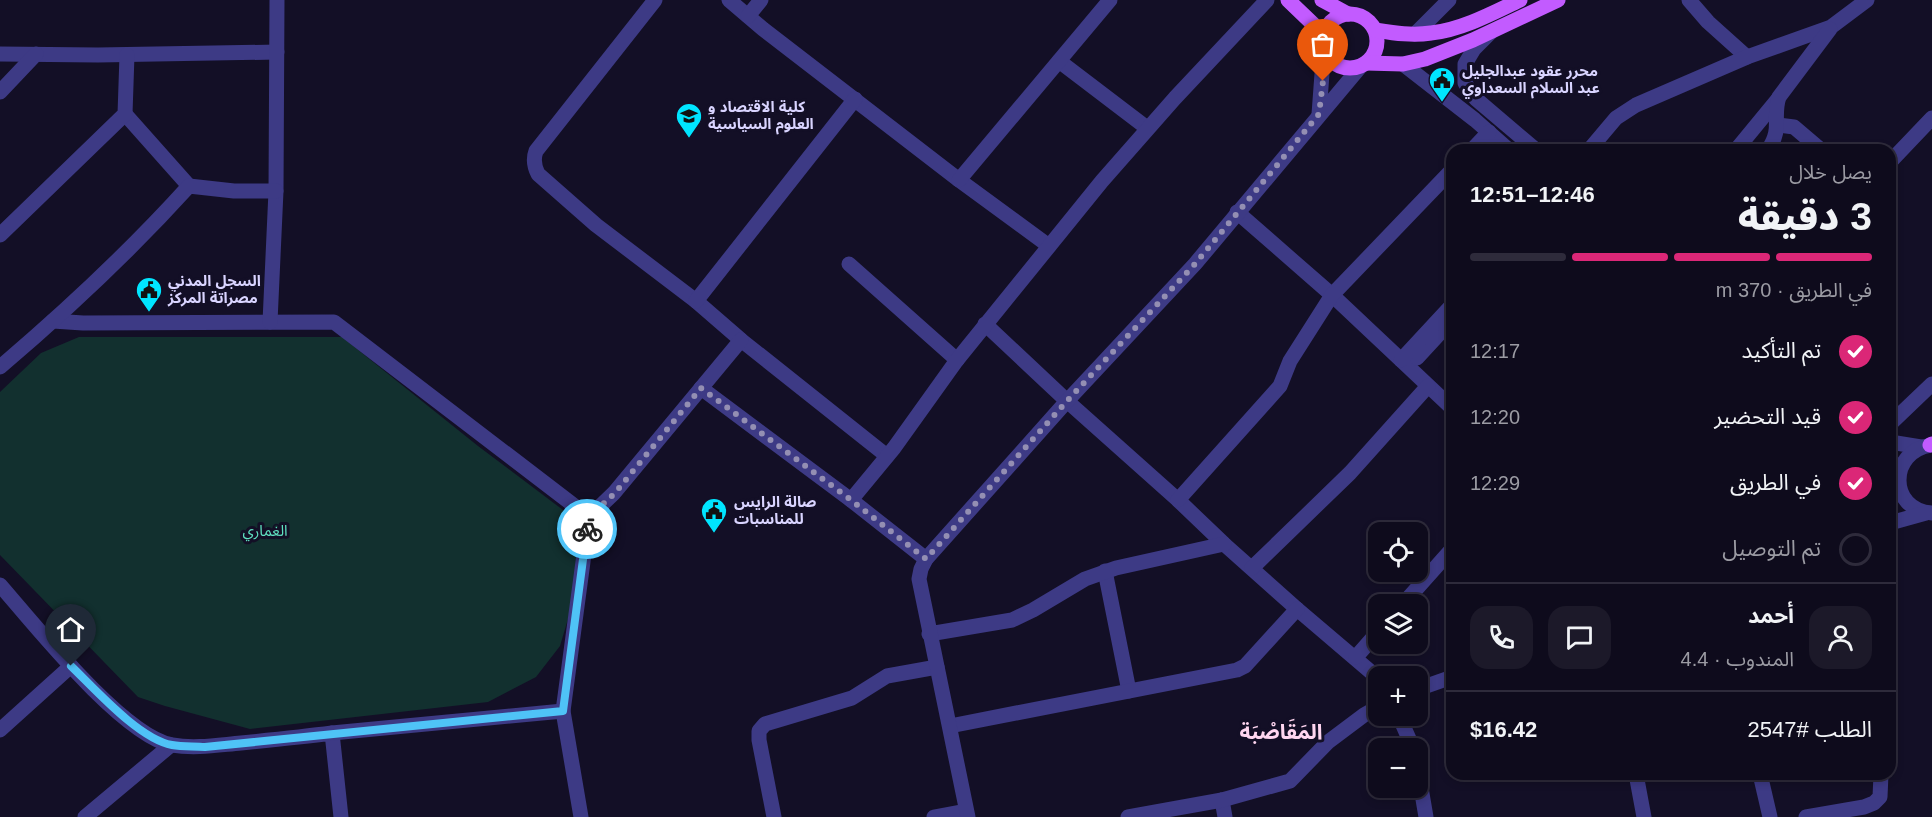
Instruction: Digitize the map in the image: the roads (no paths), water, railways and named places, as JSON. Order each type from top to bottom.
[{"type":"main road","points":[[1288,0],[1314,26],[1331,61],[1338,66],[1353,68],[1364,65],[1403,64],[1443,52],[1558,0]]},
{"type":"main road","points":[[1322,0],[1348,14],[1361,16],[1375,30],[1377,48],[1373,57],[1364,65]]},
{"type":"main road","points":[[1375,30],[1415,34],[1433,33],[1454,28],[1520,0]]},
{"type":"main road","points":[[1323,43],[1325,30],[1331,22],[1348,14]]},
{"type":"street","points":[[270,322],[276,191],[278,0]]},
{"type":"street","points":[[655,0],[536,151],[534,163],[538,174],[596,225],[696,301],[741,340],[887,456]]},
{"type":"street","points":[[729,0],[959,180],[1049,246]]},
{"type":"street","points":[[748,16],[761,0]]},
{"type":"street","points":[[959,180],[1110,0]]},
{"type":"street","points":[[851,500],[887,456],[985,324],[1049,246],[1148,128],[1267,0]]},
{"type":"street","points":[[1415,34],[1449,0]]},
{"type":"street","points":[[1689,0],[1708,22],[1747,57]]},
{"type":"street","points":[[1741,144],[1831,27],[1867,0]]},
{"type":"street","points":[[1594,144],[1616,118],[1632,107],[1747,57],[1831,27]]},
{"type":"street","points":[[1493,30],[1474,49],[1465,64],[1465,83],[1476,99],[1529,144]]},
{"type":"street","points":[[1319,114],[1323,81],[1323,43]]},
{"type":"street","points":[[0,54],[127,55],[277,52]]},
{"type":"street","points":[[0,92],[36,54]]},
{"type":"street","points":[[127,55],[125,114],[189,186],[234,191],[276,191]]},
{"type":"street","points":[[1059,61],[1148,128]]},
{"type":"street","points":[[1403,64],[1502,144]]},
{"type":"street","points":[[934,817],[967,814],[919,579],[926,559],[1067,401],[1195,264],[1319,114],[1364,65]]},
{"type":"street","points":[[1771,144],[1777,133],[1779,97]]},
{"type":"street","points":[[696,301],[855,99]]},
{"type":"street","points":[[0,235],[125,114]]},
{"type":"street","points":[[1896,156],[1932,118]]},
{"type":"street","points":[[1778,125],[1794,127],[1814,144]]},
{"type":"street","points":[[1478,144],[1489,132]]},
{"type":"street","points":[[1178,500],[1280,386],[1290,360],[1332,294],[1446,176]]},
{"type":"street","points":[[0,367],[53,321],[189,186]]},
{"type":"street","points":[[1237,212],[1332,294],[1446,402]]},
{"type":"street","points":[[849,264],[957,360]]},
{"type":"street","points":[[1404,363],[1446,312]]},
{"type":"street","points":[[53,321],[83,323],[334,322],[589,517]]},
{"type":"street","points":[[985,324],[1224,544],[1368,668]]},
{"type":"street","points":[[1404,363],[1446,325]]},
{"type":"street","points":[[582,817],[563,711],[589,517],[615,493],[741,340]]},
{"type":"street","points":[[1896,418],[1932,384]]},
{"type":"street","points":[[1252,568],[1350,473],[1428,386]]},
{"type":"street","points":[[701,388],[926,559]]},
{"type":"street","points":[[1896,442],[1929,445]]},
{"type":"street","points":[[1905,500],[1898,480],[1900,469],[1912,452],[1929,445]]},
{"type":"street","points":[[1896,492],[1912,507],[1929,513]]},
{"type":"street","points":[[1896,521],[1929,513]]},
{"type":"street","points":[[929,634],[1012,620],[1084,579],[1106,571],[1224,544]]},
{"type":"street","points":[[1411,594],[1446,556]]},
{"type":"street","points":[[1106,571],[1129,691]]},
{"type":"street","points":[[0,585],[71,666],[115,709],[134,725],[171,745],[205,747],[563,711]]},
{"type":"street","points":[[950,726],[1237,670],[1245,666],[1297,609]]},
{"type":"street","points":[[1356,657],[1368,643]]},
{"type":"street","points":[[0,730],[71,666]]},
{"type":"street","points":[[774,817],[759,740],[759,731],[765,724],[852,698],[887,676],[937,667]]},
{"type":"street","points":[[1428,685],[1446,679]]},
{"type":"street","points":[[1128,817],[1222,800],[1290,781],[1329,742],[1368,713]]},
{"type":"street","points":[[332,733],[341,817]]},
{"type":"street","points":[[85,817],[171,745]]},
{"type":"street","points":[[1637,780],[1644,817]]},
{"type":"street","points":[[1761,780],[1770,817]]},
{"type":"street","points":[[1806,817],[1864,807],[1874,803],[1881,797],[1881,780]]},
{"type":"street","points":[[1423,798],[1426,817]]},
{"type":"street","points":[[1222,800],[1225,817]]},
{"type":"place","name":"محرر عقود عبدالجليل عبد السلام السعداوي","points":[[1442,103]]},
{"type":"place","name":"كلية الاقتصاد و العلوم السياسية","points":[[689,139]]},
{"type":"place","name":"السجل المدني مصراتة المركز","points":[[149,313]]},
{"type":"place","name":"صالة الرايس للمناسبات","points":[[714,534]]},
{"type":"district","name":"المَقَاصْبَة","points":[[1281,732]]},
{"type":"park label","name":"الغماري","points":[[265,531]]}]
